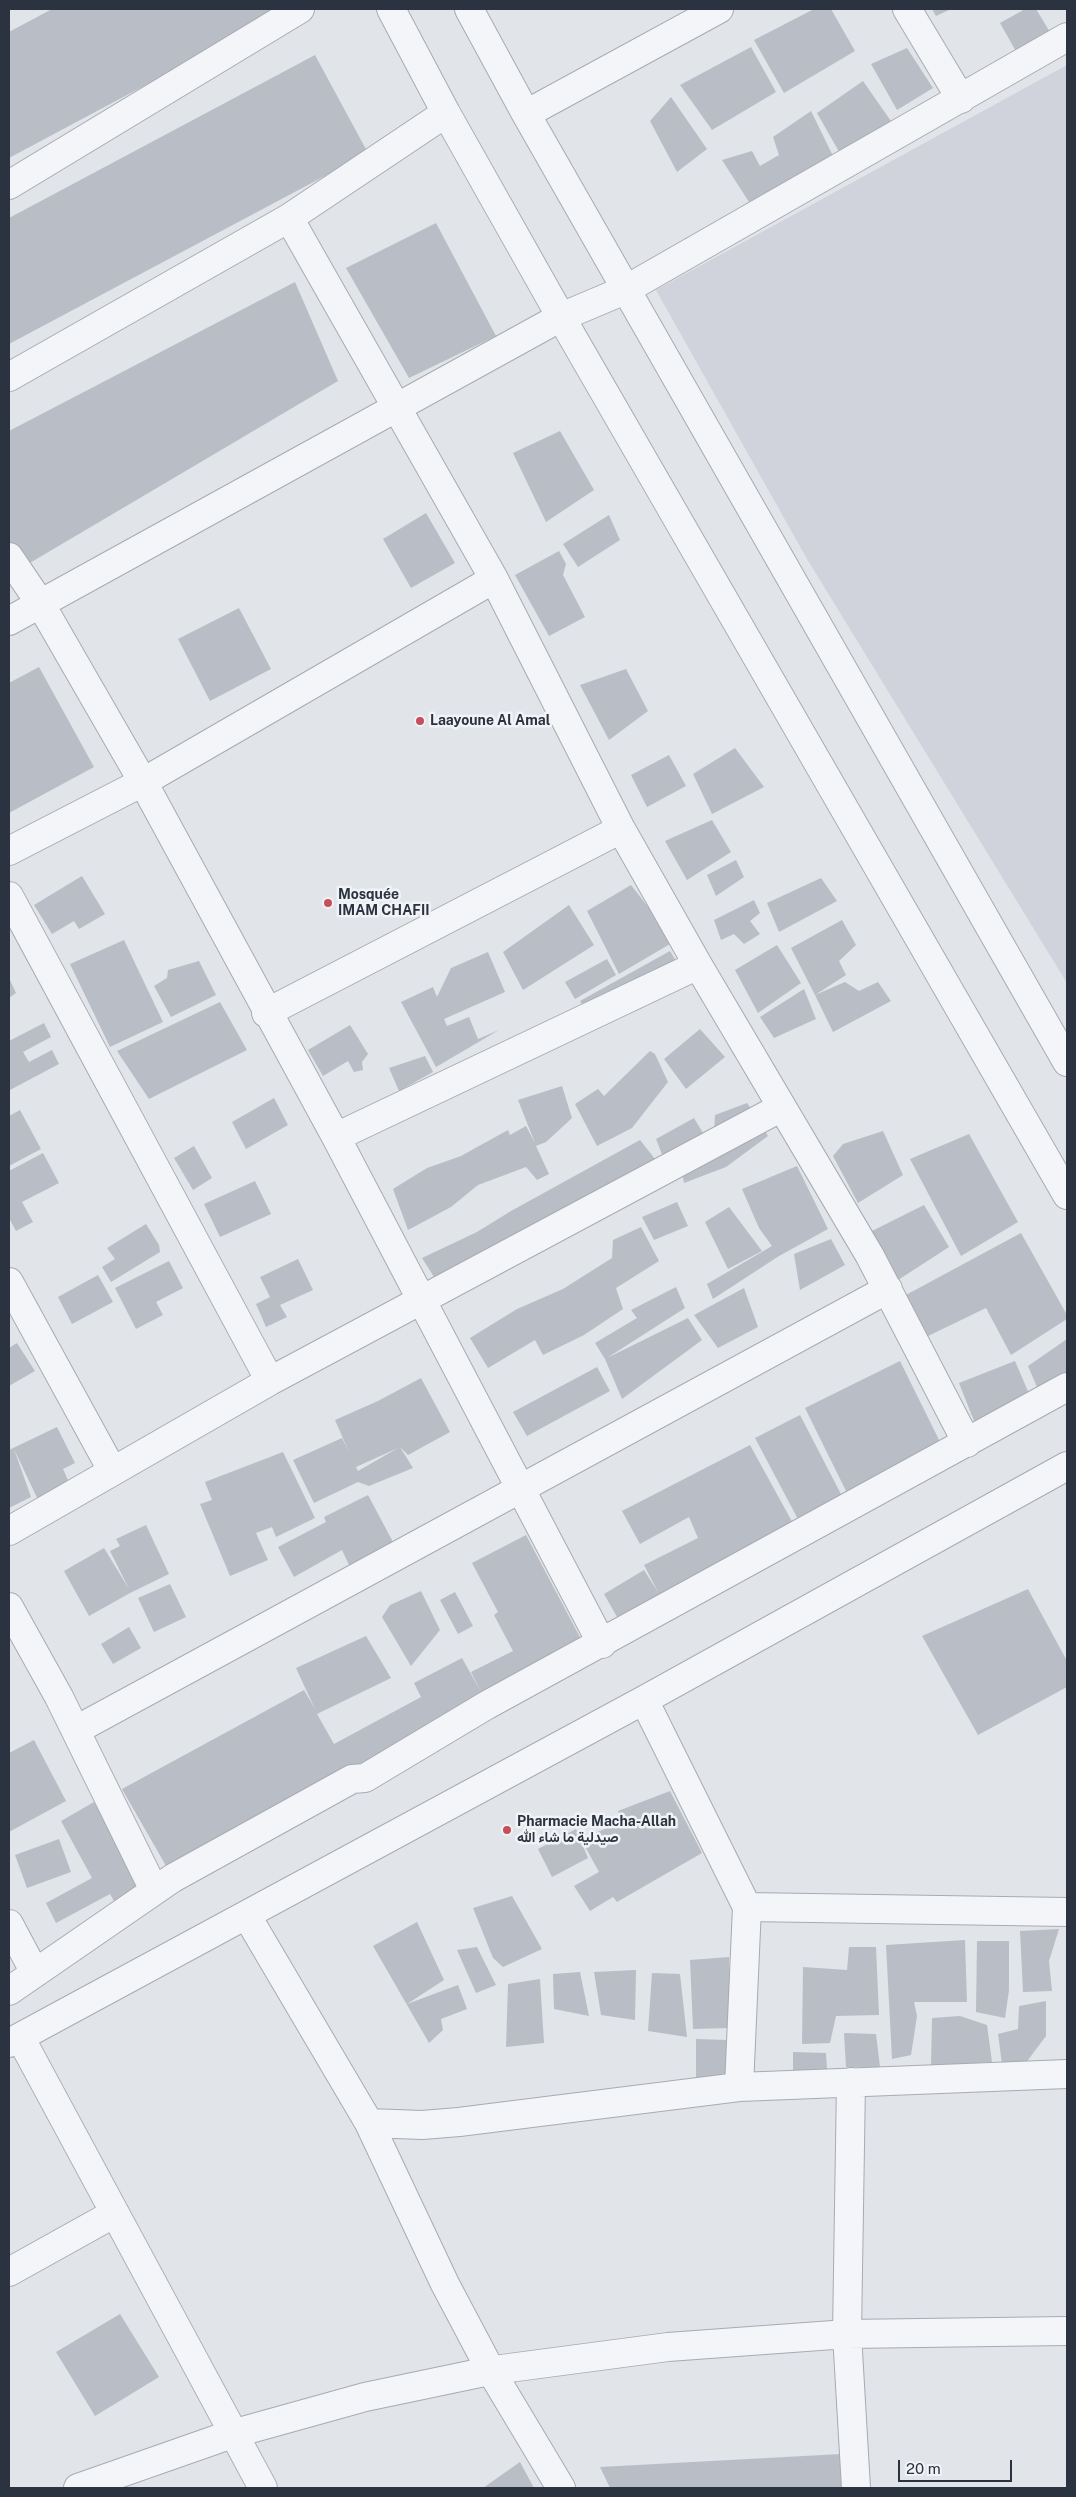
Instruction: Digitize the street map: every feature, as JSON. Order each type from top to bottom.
[{"type":"street","points":[[9,184],[300,9]]},
{"type":"street","points":[[391,9],[446,113],[561,317],[1067,1195]]},
{"type":"street","points":[[469,9],[526,114],[1067,1062]]},
{"type":"street","points":[[907,9],[961,99]]},
{"type":"street","points":[[526,114],[711,11]]},
{"type":"street","points":[[9,620],[561,317],[626,290],[961,99],[1067,36]]},
{"type":"street","points":[[9,377],[289,218],[446,113]]},
{"type":"street","points":[[289,218],[398,406],[494,579],[621,829],[698,965],[888,1289],[967,1443]]},
{"type":"street","points":[[9,557],[40,604],[143,782],[266,1012],[336,1136],[420,1300],[602,1644]]},
{"type":"street","points":[[9,851],[143,782],[494,579]]},
{"type":"street","points":[[266,1012],[621,829]]},
{"type":"street","points":[[9,896],[270,1381]]},
{"type":"street","points":[[336,1136],[698,965]]},
{"type":"street","points":[[9,1531],[112,1470],[270,1381],[782,1107]]},
{"type":"street","points":[[9,1282],[112,1470]]},
{"type":"street","points":[[76,1730],[888,1289]]},
{"type":"street","points":[[9,1991],[154,1890],[352,1779],[364,1778],[487,1705],[602,1644],[1067,1387]]},
{"type":"street","points":[[263,2488],[232,2434],[115,2213],[15,2040],[644,1700],[1067,1466]]},
{"type":"street","points":[[9,1606],[76,1730],[154,1890]]},
{"type":"street","points":[[644,1700],[747,1907],[740,2087]]},
{"type":"street","points":[[747,1907],[1067,1912]]},
{"type":"street","points":[[247,1916],[369,2123],[445,2284],[491,2371],[561,2488]]},
{"type":"street","points":[[9,1924],[35,1973]]},
{"type":"street","points":[[369,2123],[422,2125],[459,2122],[740,2087],[1067,2074]]},
{"type":"street","points":[[851,2082],[847,2334],[856,2488]]},
{"type":"street","points":[[9,2272],[115,2213]]},
{"type":"street","points":[[78,2488],[232,2434],[365,2397],[491,2371],[668,2347],[847,2334],[1067,2331]]},
{"type":"shaded area","points":[[1067,65],[1067,983],[807,559],[656,290]]},
{"type":"building","points":[[52,9],[288,9],[9,158],[9,32]]},
{"type":"building","points":[[814,9],[831,9],[855,51],[784,93],[754,40]]},
{"type":"building","points":[[932,9],[951,9],[936,16]]},
{"type":"building","points":[[1025,9],[1036,9],[1053,37],[1018,55],[1000,23]]},
{"type":"building","points":[[751,47],[776,92],[712,130],[680,85]]},
{"type":"building","points":[[907,48],[933,88],[897,110],[871,64]]},
{"type":"building","points":[[315,55],[368,153],[9,344],[9,218]]},
{"type":"building","points":[[863,81],[893,124],[846,164],[817,113]]},
{"type":"building","points":[[671,97],[707,149],[677,172],[650,121]]},
{"type":"building","points":[[811,111],[833,156],[749,202],[722,160],[752,151],[760,166],[779,155],[773,137]]},
{"type":"building","points":[[436,223],[496,336],[409,378],[346,268]]},
{"type":"building","points":[[295,282],[338,381],[23,567],[9,542],[9,431]]},
{"type":"building","points":[[560,431],[594,490],[546,522],[513,453]]},
{"type":"building","points":[[426,513],[455,563],[411,588],[383,539]]},
{"type":"building","points":[[609,515],[620,540],[578,567],[563,544]]},
{"type":"building","points":[[559,551],[566,564],[563,575],[585,617],[549,636],[515,575]]},
{"type":"building","points":[[239,608],[271,669],[210,701],[178,639]]},
{"type":"building","points":[[39,667],[94,767],[9,813],[9,683]]},
{"type":"building","points":[[626,669],[648,711],[609,740],[580,685]]},
{"type":"building","points":[[735,748],[764,787],[712,814],[693,774]]},
{"type":"building","points":[[669,755],[686,786],[647,807],[631,775]]},
{"type":"building","points":[[712,820],[731,852],[687,880],[665,841]]},
{"type":"building","points":[[736,860],[744,877],[716,896],[707,875]]},
{"type":"building","points":[[82,876],[105,914],[79,929],[74,921],[52,934],[34,905]]},
{"type":"building","points":[[821,878],[837,901],[779,932],[767,903]]},
{"type":"building","points":[[631,885],[652,912],[670,944],[619,974],[587,911]]},
{"type":"building","points":[[754,900],[760,913],[750,921],[760,934],[744,944],[734,934],[721,940],[714,920]]},
{"type":"building","points":[[569,905],[594,945],[523,990],[503,952]]},
{"type":"building","points":[[842,920],[856,945],[839,961],[846,975],[815,995],[791,948]]},
{"type":"building","points":[[124,940],[163,1022],[110,1047],[70,964]]},
{"type":"building","points":[[777,945],[801,983],[758,1013],[735,970]]},
{"type":"building","points":[[670,951],[692,983],[636,1011],[634,1006],[596,1025],[580,1001]]},
{"type":"building","points":[[488,952],[505,992],[444,1019],[447,1026],[469,1017],[478,1039],[499,1030],[436,1067],[401,1002],[433,987],[437,997],[451,968]]},
{"type":"building","points":[[607,959],[616,975],[575,999],[565,982]]},
{"type":"building","points":[[199,961],[216,995],[171,1017],[154,986],[167,978],[168,970]]},
{"type":"building","points":[[9,978],[16,993],[9,998]]},
{"type":"building","points":[[845,982],[859,991],[878,982],[891,1001],[833,1032],[815,995]]},
{"type":"building","points":[[804,989],[816,1019],[774,1038],[760,1017]]},
{"type":"building","points":[[220,1002],[247,1050],[149,1099],[117,1051]]},
{"type":"building","points":[[44,1023],[51,1037],[23,1052],[29,1062],[52,1050],[59,1064],[10,1090],[9,1041]]},
{"type":"building","points":[[350,1025],[368,1054],[362,1062],[363,1070],[354,1072],[348,1061],[323,1076],[308,1050]]},
{"type":"building","points":[[700,1029],[725,1057],[686,1089],[664,1059]]},
{"type":"building","points":[[650,1051],[655,1054],[668,1082],[632,1128],[597,1146],[575,1104],[598,1089],[604,1096]]},
{"type":"building","points":[[425,1056],[433,1072],[399,1091],[389,1068]]},
{"type":"building","points":[[562,1086],[572,1118],[546,1142],[536,1146],[549,1174],[537,1180],[526,1167],[478,1185],[451,1207],[408,1230],[393,1189],[427,1168],[461,1156],[508,1130],[510,1135],[526,1126],[535,1143],[518,1100]]},
{"type":"building","points":[[274,1098],[288,1125],[246,1149],[232,1122]]},
{"type":"building","points":[[747,1103],[755,1114],[714,1134],[715,1115]]},
{"type":"building","points":[[20,1110],[41,1149],[9,1166],[9,1116]]},
{"type":"building","points":[[694,1118],[706,1138],[665,1162],[656,1139]]},
{"type":"building","points":[[762,1126],[768,1136],[726,1167],[684,1183],[681,1166]]},
{"type":"building","points":[[883,1131],[903,1175],[858,1203],[833,1156],[843,1144]]},
{"type":"building","points":[[969,1134],[1018,1222],[961,1256],[910,1159]]},
{"type":"building","points":[[640,1140],[659,1164],[439,1285],[422,1258],[477,1232],[511,1211]]},
{"type":"building","points":[[194,1146],[212,1178],[193,1190],[174,1158]]},
{"type":"building","points":[[43,1153],[59,1183],[22,1202],[33,1222],[16,1231],[9,1218],[9,1171]]},
{"type":"building","points":[[797,1166],[828,1229],[779,1256],[713,1299],[707,1284],[772,1246],[759,1228],[742,1189]]},
{"type":"building","points":[[255,1181],[271,1214],[220,1237],[204,1204]]},
{"type":"building","points":[[677,1202],[688,1226],[654,1240],[642,1217]]},
{"type":"building","points":[[924,1205],[949,1247],[895,1282],[870,1232]]},
{"type":"building","points":[[729,1207],[762,1251],[728,1269],[705,1222]]},
{"type":"building","points":[[146,1224],[159,1245],[160,1252],[111,1282],[102,1267],[115,1259],[107,1248]]},
{"type":"building","points":[[641,1227],[659,1261],[616,1288],[623,1309],[584,1335],[543,1355],[535,1340],[488,1368],[470,1338],[517,1309],[563,1289],[612,1258],[613,1240]]},
{"type":"building","points":[[1021,1233],[1067,1315],[1067,1319],[1011,1355],[986,1308],[926,1337],[904,1296]]},
{"type":"building","points":[[831,1239],[845,1265],[800,1290],[794,1254]]},
{"type":"building","points":[[298,1259],[313,1290],[280,1305],[287,1317],[266,1327],[256,1304],[270,1297],[260,1277]]},
{"type":"building","points":[[169,1261],[183,1288],[156,1302],[163,1315],[136,1329],[115,1288]]},
{"type":"building","points":[[98,1275],[113,1302],[72,1324],[58,1297]]},
{"type":"building","points":[[676,1287],[685,1308],[607,1358],[688,1318],[702,1340],[622,1399],[605,1359],[595,1343],[637,1318],[631,1310]]},
{"type":"building","points":[[744,1288],[758,1327],[718,1348],[694,1315]]},
{"type":"building","points":[[1067,1339],[1067,1378],[1040,1394],[1028,1366]]},
{"type":"building","points":[[17,1343],[35,1371],[9,1386],[9,1348]]},
{"type":"building","points":[[900,1361],[943,1448],[848,1495],[805,1408]]},
{"type":"building","points":[[1015,1361],[1030,1396],[976,1426],[959,1383]]},
{"type":"building","points":[[597,1367],[610,1391],[527,1436],[513,1412]]},
{"type":"building","points":[[421,1378],[450,1432],[408,1455],[400,1447],[413,1468],[369,1486],[358,1482],[314,1503],[293,1460],[342,1438],[349,1452],[335,1420],[378,1401]],"holes":[[[398,1448],[358,1471],[356,1467]]]},
{"type":"building","points":[[800,1415],[844,1500],[800,1523],[755,1438]]},
{"type":"building","points":[[57,1427],[75,1463],[63,1469],[71,1487],[39,1502],[14,1449],[31,1497],[9,1508],[9,1450]]},
{"type":"building","points":[[750,1445],[795,1527],[620,1622],[604,1594],[644,1570],[658,1592],[644,1565],[698,1538],[689,1517],[640,1544],[622,1511]]},
{"type":"building","points":[[283,1452],[315,1518],[276,1537],[272,1527],[256,1533],[268,1560],[230,1576],[200,1504],[212,1500],[205,1482]]},
{"type":"building","points":[[368,1495],[393,1542],[349,1565],[342,1550],[294,1577],[278,1547],[326,1522],[324,1517]]},
{"type":"building","points":[[146,1525],[169,1574],[89,1616],[64,1571],[104,1548],[129,1589],[110,1551],[120,1546],[116,1539]]},
{"type":"building","points":[[526,1535],[582,1641],[173,1878],[122,1789],[304,1690],[315,1709],[296,1668],[366,1636],[391,1678],[317,1714],[334,1744],[421,1697],[414,1683],[462,1658],[481,1692],[471,1672],[513,1651],[494,1615],[498,1612],[472,1563]]},
{"type":"building","points":[[170,1584],[186,1617],[154,1632],[138,1598]]},
{"type":"building","points":[[1028,1589],[1067,1661],[1067,1687],[978,1735],[922,1636]]},
{"type":"building","points":[[421,1591],[440,1630],[411,1666],[382,1617],[390,1605]]},
{"type":"building","points":[[455,1592],[473,1626],[458,1634],[440,1600]]},
{"type":"building","points":[[129,1627],[141,1648],[113,1664],[101,1644]]},
{"type":"building","points":[[34,1740],[66,1801],[9,1832],[9,1753]]},
{"type":"building","points":[[670,1791],[702,1853],[617,1902],[613,1897],[590,1911],[574,1886],[599,1872],[581,1839],[621,1822],[618,1811]]},
{"type":"building","points":[[94,1802],[145,1893],[118,1908],[110,1894],[56,1923],[46,1903],[92,1878],[61,1821]]},
{"type":"building","points":[[576,1829],[588,1858],[552,1877],[538,1849]]},
{"type":"building","points":[[59,1839],[71,1872],[27,1888],[15,1855]]},
{"type":"building","points":[[512,1896],[542,1949],[503,1967],[493,1958],[473,1908]]},
{"type":"building","points":[[417,1922],[444,1980],[407,2004],[458,1985],[467,2009],[441,2019],[443,2030],[429,2043],[373,1946]]},
{"type":"building","points":[[1059,1929],[1049,1961],[1052,1991],[1023,1992],[1020,1931]]},
{"type":"building","points":[[965,1940],[967,2002],[914,2002],[917,2016],[911,2055],[892,2059],[886,1945]]},
{"type":"building","points":[[977,1941],[1009,1941],[1009,1990],[1005,2018],[976,2012]]},
{"type":"building","points":[[477,1947],[496,1985],[476,1993],[457,1950]]},
{"type":"building","points":[[849,1947],[876,1947],[879,2015],[836,2016],[830,2043],[802,2044],[803,1967],[847,1970]]},
{"type":"building","points":[[729,1957],[729,2028],[693,2029],[690,1960]]},
{"type":"building","points":[[636,1970],[635,2020],[601,2015],[594,1972]]},
{"type":"building","points":[[580,1972],[589,2016],[554,2009],[553,1974]]},
{"type":"building","points":[[652,1973],[680,1974],[687,2037],[648,2031]]},
{"type":"building","points":[[540,1979],[544,2043],[506,2047],[508,1984]]},
{"type":"building","points":[[1046,2001],[1046,2036],[1025,2064],[1002,2064],[998,2034],[1018,2029],[1019,2006]]},
{"type":"building","points":[[960,2016],[987,2025],[992,2062],[931,2066],[932,2018]]},
{"type":"building","points":[[844,2033],[876,2034],[880,2067],[846,2067]]},
{"type":"building","points":[[696,2039],[727,2040],[726,2076],[696,2079]]},
{"type":"building","points":[[793,2052],[826,2053],[827,2069],[793,2071]]},
{"type":"building","points":[[120,2314],[159,2377],[95,2416],[56,2352]]},
{"type":"building","points":[[841,2454],[842,2488],[610,2488],[600,2467]]},
{"type":"building","points":[[520,2462],[534,2488],[483,2488]]},
{"type":"place","name":"Laayoune Al Amal","points":[[420,721]]},
{"type":"place","name":"Mosquée IMAM CHAFII","points":[[328,903]]},
{"type":"place","name":"Pharmacie Macha-Allah صيدلية ما شاء الله","points":[[507,1830]]}]
